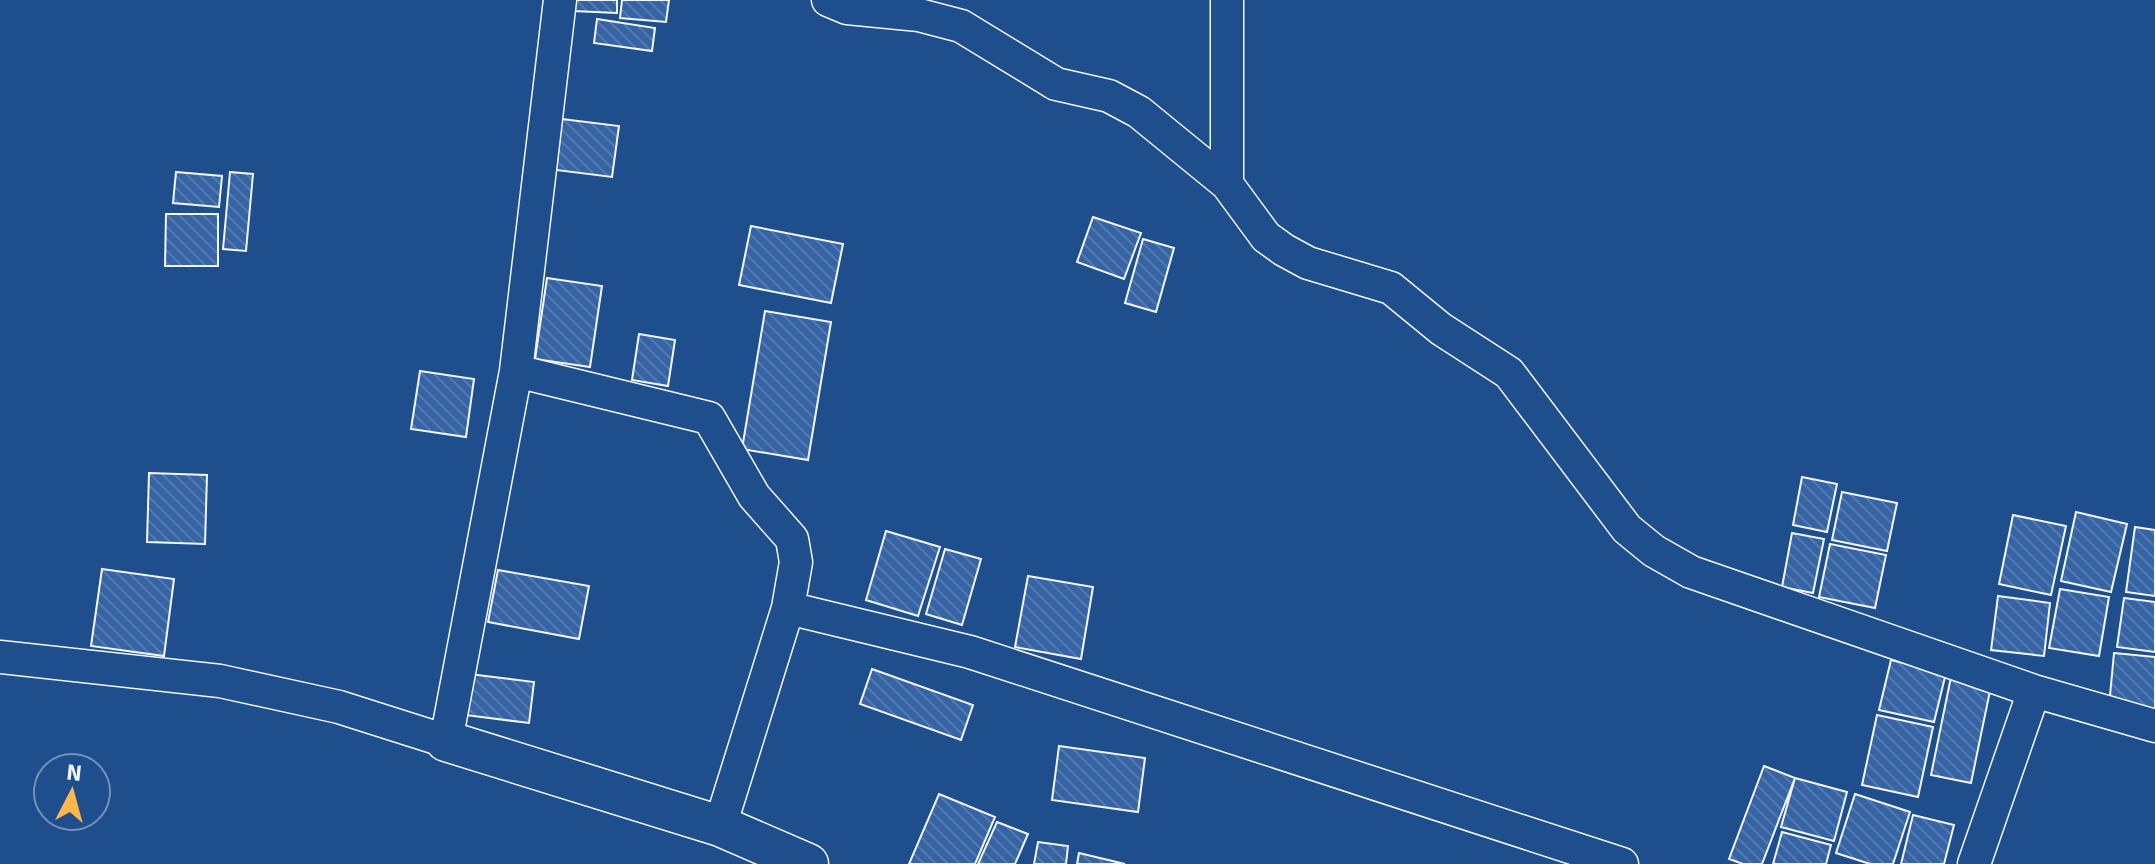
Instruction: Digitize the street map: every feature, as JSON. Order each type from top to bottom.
[{"type":"street","points":[[446,741],[516,371],[560,0]]},
{"type":"street","points":[[828,0],[847,8],[919,15],[961,26],[1056,84],[1109,96],[1139,112],[1227,184],[1266,237],[1284,250],[1308,263],[1391,288],[1441,329],[1509,373],[1627,529],[1654,551],[1691,572],[2034,691],[2155,726]]},
{"type":"street","points":[[1227,0],[1227,184]]},
{"type":"street","points":[[516,371],[709,418],[754,496],[792,539],[796,562],[788,608],[720,826]]},
{"type":"street","points":[[788,608],[970,652],[1622,864]]},
{"type":"street","points":[[0,657],[220,681],[339,707],[720,826],[808,864]]},
{"type":"street","points":[[1974,864],[2034,691]]},
{"type":"building","points":[[573,0],[617,0],[617,13],[573,11]]},
{"type":"building","points":[[622,0],[669,0],[666,22],[620,18]]},
{"type":"building","points":[[597,19],[655,28],[652,51],[594,43]]},
{"type":"building","points":[[562,119],[619,126],[612,177],[556,170]]},
{"type":"building","points":[[176,172],[222,176],[219,207],[173,203]]},
{"type":"building","points":[[230,172],[253,174],[246,251],[223,249]]},
{"type":"building","points":[[166,214],[218,214],[218,266],[165,266]]},
{"type":"building","points":[[1093,217],[1141,233],[1124,279],[1077,262]]},
{"type":"building","points":[[751,226],[843,244],[831,303],[739,285]]},
{"type":"building","points":[[1143,239],[1174,248],[1156,312],[1125,303]]},
{"type":"building","points":[[547,278],[602,286],[590,367],[535,359]]},
{"type":"building","points":[[765,311],[831,322],[808,460],[742,449]]},
{"type":"building","points":[[639,334],[675,340],[668,386],[632,380]]},
{"type":"building","points":[[420,371],[474,379],[466,437],[411,429]]},
{"type":"building","points":[[149,473],[207,475],[205,544],[147,542]]},
{"type":"building","points":[[1802,477],[1837,484],[1827,532],[1793,525]]},
{"type":"building","points":[[1842,492],[1897,503],[1887,551],[1832,540]]},
{"type":"building","points":[[2076,512],[2127,524],[2111,592],[2061,581]]},
{"type":"building","points":[[2013,515],[2066,526],[2051,595],[1999,584]]},
{"type":"building","points":[[2135,527],[2155,530],[2155,596],[2126,592]]},
{"type":"building","points":[[886,531],[940,547],[918,616],[866,600]]},
{"type":"building","points":[[1792,533],[1824,539],[1813,593],[1782,587]]},
{"type":"building","points":[[1830,544],[1886,555],[1875,608],[1819,597]]},
{"type":"building","points":[[945,549],[981,559],[962,625],[926,614]]},
{"type":"building","points":[[102,569],[174,579],[164,656],[91,646]]},
{"type":"building","points":[[498,570],[589,586],[579,639],[488,622]]},
{"type":"building","points":[[1028,576],[1093,587],[1081,659],[1015,647]]},
{"type":"building","points":[[2060,589],[2109,597],[2099,656],[2049,648]]},
{"type":"building","points":[[1998,596],[2050,603],[2044,656],[1991,650]]},
{"type":"building","points":[[2124,598],[2155,602],[2155,652],[2117,647]]},
{"type":"building","points":[[2114,653],[2155,657],[2155,711],[2109,706]]},
{"type":"building","points":[[1891,660],[1946,673],[1934,722],[1879,710]]},
{"type":"building","points":[[872,669],[973,705],[961,740],[860,704]]},
{"type":"building","points":[[469,674],[534,682],[529,723],[465,715]]},
{"type":"building","points":[[1951,677],[1991,686],[1971,783],[1931,775]]},
{"type":"building","points":[[1877,715],[1933,727],[1918,797],[1862,785]]},
{"type":"building","points":[[1059,746],[1145,758],[1138,812],[1052,800]]},
{"type":"building","points":[[1764,766],[1795,778],[1762,864],[1743,864],[1729,859]]},
{"type":"building","points":[[1795,778],[1847,792],[1834,841],[1781,827]]},
{"type":"building","points":[[939,794],[995,817],[975,864],[909,864]]},
{"type":"building","points":[[1855,794],[1910,812],[1893,864],[1870,864],[1836,853]]},
{"type":"building","points":[[1913,815],[1954,825],[1944,864],[1901,864]]},
{"type":"building","points":[[997,822],[1028,834],[1015,864],[978,864]]},
{"type":"building","points":[[1782,832],[1831,845],[1826,864],[1773,864]]},
{"type":"building","points":[[1038,842],[1068,846],[1066,864],[1034,864]]},
{"type":"building","points":[[1079,853],[1125,864],[1077,864]]}]
